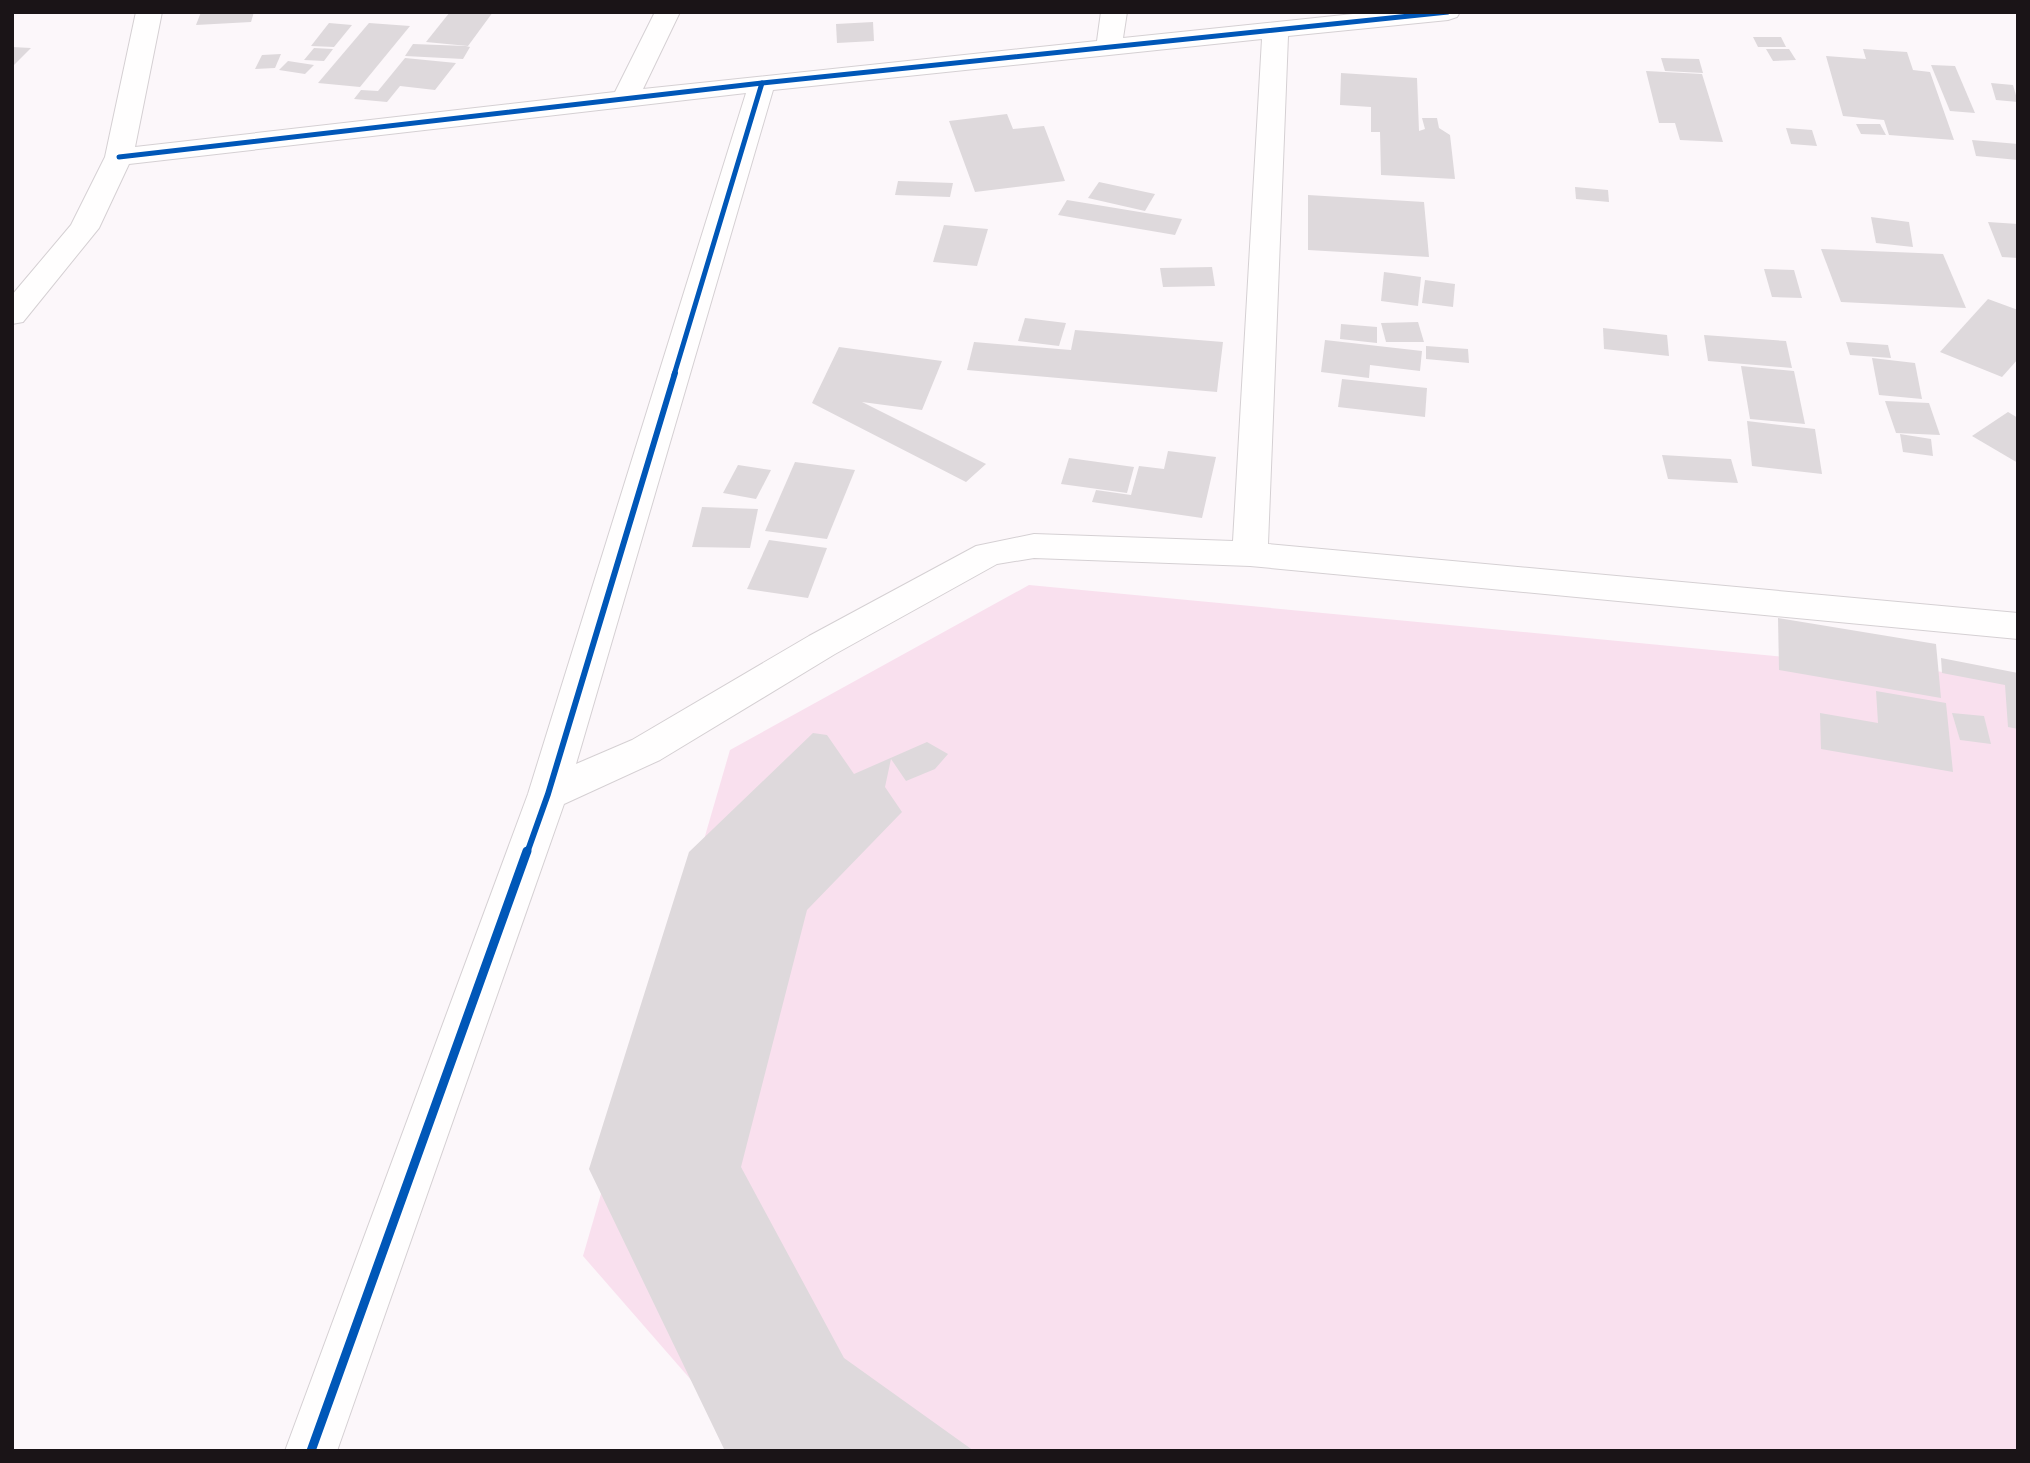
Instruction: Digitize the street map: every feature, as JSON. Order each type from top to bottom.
[{"type":"street","points":[[12,315],[84,228],[119,157],[149,12]]},
{"type":"street","points":[[625,99],[668,12]]},
{"type":"street","points":[[1109,47],[1114,12]]},
{"type":"street","points":[[119,157],[762,83],[1448,12]]},
{"type":"street","points":[[1250,554],[1275,31]]},
{"type":"street","points":[[311,1451],[548,794],[762,83]]},
{"type":"street","points":[[548,794],[646,750],[811,652],[988,554],[1034,546],[1250,554],[2018,626]]},
{"type":"shaded area","points":[[1029,585],[2018,679],[2018,1451],[753,1451],[583,1256],[730,750]]},
{"type":"building","points":[[201,12],[254,12],[251,22],[196,25]]},
{"type":"building","points":[[450,12],[493,12],[468,46],[426,42]]},
{"type":"building","points":[[873,22],[874,41],[837,43],[836,24]]},
{"type":"building","points":[[329,23],[352,25],[334,47],[311,46]]},
{"type":"building","points":[[369,23],[410,26],[360,87],[318,83]]},
{"type":"building","points":[[1753,37],[1781,37],[1786,47],[1758,47]]},
{"type":"building","points":[[413,44],[470,47],[463,59],[405,56]]},
{"type":"building","points":[[12,47],[31,48],[12,67]]},
{"type":"building","points":[[314,48],[333,49],[324,61],[304,60]]},
{"type":"building","points":[[1766,49],[1789,49],[1796,60],[1773,61]]},
{"type":"building","points":[[1863,49],[1907,52],[1913,70],[1930,72],[1954,140],[1889,135],[1884,120],[1843,116],[1826,56],[1866,59]]},
{"type":"building","points":[[281,54],[275,68],[255,69],[262,55]]},
{"type":"building","points":[[405,58],[456,63],[435,90],[400,86],[387,102],[354,99],[361,90],[378,91]]},
{"type":"building","points":[[1661,58],[1699,59],[1703,73],[1665,71]]},
{"type":"building","points":[[288,61],[314,65],[305,74],[279,70]]},
{"type":"building","points":[[1931,65],[1955,66],[1975,113],[1950,111]]},
{"type":"building","points":[[1646,71],[1702,74],[1723,142],[1680,140],[1675,123],[1659,123]]},
{"type":"building","points":[[1341,73],[1417,78],[1419,131],[1425,129],[1422,118],[1437,118],[1439,128],[1450,135],[1455,179],[1381,175],[1380,132],[1371,132],[1371,107],[1340,105]]},
{"type":"building","points":[[1991,83],[2013,85],[2018,102],[1996,100]]},
{"type":"building","points":[[1007,114],[1013,129],[1044,126],[1065,181],[975,192],[949,121]]},
{"type":"building","points":[[1856,124],[1880,124],[1886,135],[1861,134]]},
{"type":"building","points":[[1786,128],[1812,130],[1817,146],[1791,144]]},
{"type":"building","points":[[1972,140],[2018,144],[2018,160],[1976,156]]},
{"type":"building","points":[[898,181],[953,183],[950,197],[895,195]]},
{"type":"building","points":[[1099,182],[1155,194],[1145,211],[1088,198]]},
{"type":"building","points":[[1575,187],[1608,190],[1609,202],[1576,199]]},
{"type":"building","points":[[1308,195],[1424,202],[1429,257],[1308,250]]},
{"type":"building","points":[[1067,200],[1182,219],[1175,235],[1058,215]]},
{"type":"building","points":[[1871,217],[1909,222],[1913,247],[1876,243]]},
{"type":"building","points":[[1988,222],[2018,224],[2018,258],[2002,257]]},
{"type":"building","points":[[944,225],[988,229],[977,266],[933,262]]},
{"type":"building","points":[[1821,249],[1943,254],[1966,308],[1841,302]]},
{"type":"building","points":[[1212,267],[1215,286],[1163,287],[1160,268]]},
{"type":"building","points":[[1764,269],[1794,270],[1802,298],[1772,297]]},
{"type":"building","points":[[1384,272],[1421,277],[1418,306],[1381,301]]},
{"type":"building","points":[[1425,280],[1455,284],[1453,307],[1422,303]]},
{"type":"building","points":[[1988,299],[2018,310],[2018,359],[2002,377],[1940,352]]},
{"type":"building","points":[[1025,318],[1066,323],[1059,346],[1018,341]]},
{"type":"building","points":[[1418,322],[1424,342],[1386,342],[1381,323]]},
{"type":"building","points":[[1341,324],[1377,327],[1377,343],[1340,339]]},
{"type":"building","points":[[1603,328],[1667,335],[1669,356],[1604,349]]},
{"type":"building","points":[[1075,330],[1223,342],[1217,392],[967,370],[974,342],[1071,350]]},
{"type":"building","points":[[1704,335],[1786,341],[1792,368],[1708,361]]},
{"type":"building","points":[[1325,340],[1422,351],[1420,371],[1370,365],[1369,378],[1321,372]]},
{"type":"building","points":[[1846,342],[1888,345],[1891,358],[1850,355]]},
{"type":"building","points":[[1426,346],[1468,349],[1469,363],[1426,359]]},
{"type":"building","points":[[839,347],[942,361],[922,410],[862,402],[986,464],[966,482],[812,403]]},
{"type":"building","points":[[1872,358],[1915,363],[1922,399],[1879,395]]},
{"type":"building","points":[[1741,366],[1794,371],[1805,424],[1750,419]]},
{"type":"building","points":[[1342,379],[1427,388],[1425,417],[1338,407]]},
{"type":"building","points":[[1885,401],[1929,403],[1940,435],[1896,433]]},
{"type":"building","points":[[2008,412],[2018,418],[2018,463],[1972,436]]},
{"type":"building","points":[[1747,421],[1815,429],[1822,474],[1752,466]]},
{"type":"building","points":[[1900,434],[1931,439],[1933,456],[1903,452]]},
{"type":"building","points":[[1168,451],[1216,457],[1202,518],[1092,502],[1096,490],[1131,495],[1139,466],[1164,469]]},
{"type":"building","points":[[1662,455],[1731,459],[1738,483],[1668,479]]},
{"type":"building","points":[[1069,458],[1134,467],[1127,493],[1061,484]]},
{"type":"building","points":[[795,462],[855,470],[827,539],[765,531]]},
{"type":"building","points":[[738,465],[771,470],[756,499],[723,493]]},
{"type":"building","points":[[702,507],[758,509],[750,548],[692,547]]},
{"type":"building","points":[[769,540],[827,548],[808,598],[747,589]]},
{"type":"building","points":[[1778,618],[1936,644],[1941,698],[1779,670]]},
{"type":"building","points":[[1941,658],[2018,673],[2018,729],[2008,727],[2005,685],[1942,673]]},
{"type":"building","points":[[1876,691],[1946,703],[1953,772],[1821,749],[1820,713],[1878,723]]},
{"type":"building","points":[[1952,713],[1984,716],[1991,744],[1960,740]]},
{"type":"building","points":[[813,733],[827,735],[854,774],[927,742],[948,754],[935,769],[906,781],[891,759],[885,787],[902,812],[807,910],[741,1167],[844,1358],[974,1451],[725,1451],[589,1169],[689,852]]},
{"type":"cycle path","points":[[119,157],[762,83],[1448,12]]},
{"type":"cycle path","points":[[311,1451],[548,794],[762,83]]}]
